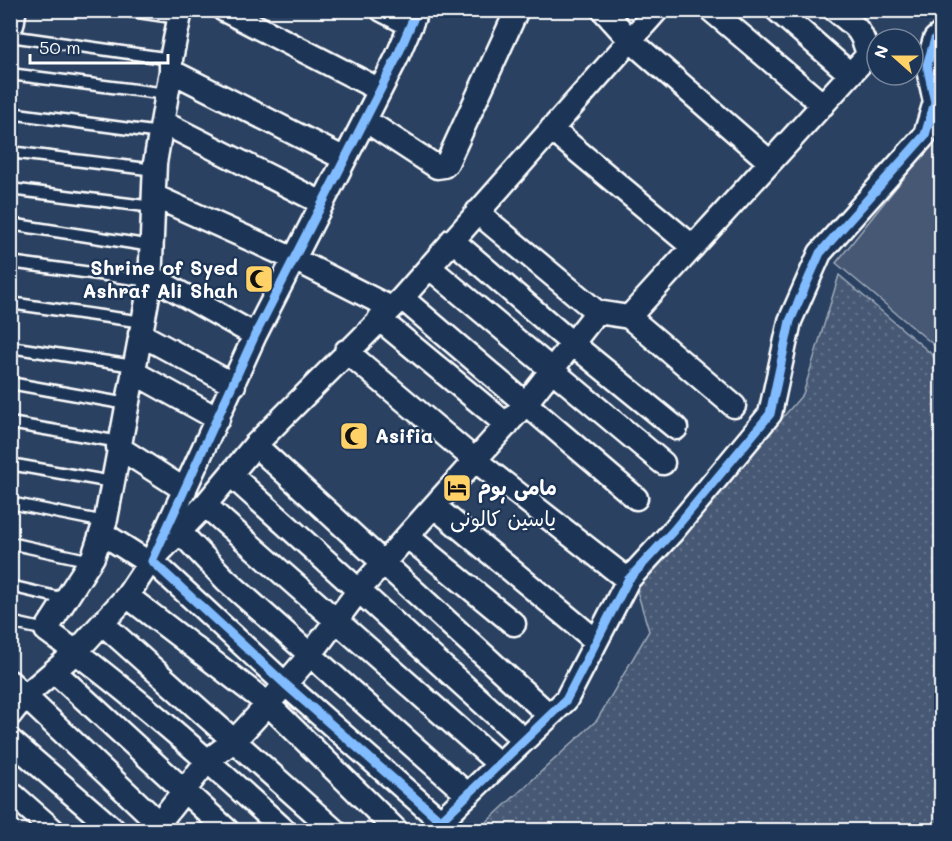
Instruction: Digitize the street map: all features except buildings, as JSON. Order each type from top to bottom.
[{"type":"street","points":[[10,23],[12,10]]},
{"type":"street","points":[[224,10],[380,90]]},
{"type":"street","points":[[151,562],[255,335],[380,90],[414,18],[382,10]]},
{"type":"street","points":[[364,120],[437,166],[444,166],[517,10]]},
{"type":"street","points":[[603,10],[630,40],[770,162]]},
{"type":"street","points":[[597,312],[574,345],[526,403],[359,590],[311,654],[268,704],[235,740],[208,760],[157,828],[14,703],[76,652],[127,596],[151,562],[205,505],[255,445],[429,267],[657,10]]},
{"type":"street","points":[[711,10],[823,105]]},
{"type":"street","points":[[777,10],[850,74]]},
{"type":"street","points":[[835,10],[854,25],[865,41]]},
{"type":"street","points":[[180,14],[155,170],[150,279],[104,527],[91,561],[46,630],[208,760],[284,831]]},
{"type":"street","points":[[925,58],[934,39],[942,33]]},
{"type":"street","points":[[629,317],[850,74],[865,63]]},
{"type":"street","points":[[171,65],[345,159]]},
{"type":"street","points":[[104,527],[151,562],[436,826],[566,700],[628,580],[673,531],[770,414],[790,321],[820,254],[925,135],[935,102],[925,79]]},
{"type":"street","points":[[161,128],[322,203]]},
{"type":"street","points":[[550,129],[693,247]]},
{"type":"street","points":[[153,202],[294,259],[390,308],[526,403],[636,498]]},
{"type":"street","points":[[477,212],[597,312],[629,317],[734,406]]},
{"type":"street","points":[[452,240],[574,345],[676,428]]},
{"type":"street","points":[[429,267],[663,463]]},
{"type":"street","points":[[150,279],[255,335]]},
{"type":"street","points":[[390,308],[507,425]]},
{"type":"street","points":[[141,328],[234,385]]},
{"type":"street","points":[[346,351],[476,461],[628,580]]},
{"type":"street","points":[[134,369],[218,419]]},
{"type":"street","points":[[119,445],[185,490]]},
{"type":"street","points":[[255,445],[549,716]]},
{"type":"street","points":[[231,475],[524,740]]},
{"type":"street","points":[[205,505],[499,764]]},
{"type":"street","points":[[435,507],[595,640]]},
{"type":"street","points":[[180,532],[226,579],[468,795]]},
{"type":"street","points":[[408,537],[514,624]]},
{"type":"street","points":[[127,596],[268,704],[396,831]]},
{"type":"street","points":[[102,623],[334,831]]},
{"type":"street","points":[[54,671],[227,831]]},
{"type":"street","points":[[10,740],[114,831]]},
{"type":"street","points":[[10,792],[53,831]]},
{"type":"lane","points":[[124,10],[180,14]]},
{"type":"lane","points":[[10,36],[171,65]]},
{"type":"lane","points":[[10,74],[167,94]]},
{"type":"lane","points":[[10,113],[161,128]]},
{"type":"lane","points":[[10,152],[155,170]]},
{"type":"lane","points":[[10,189],[153,202]]},
{"type":"lane","points":[[10,224],[152,246]]},
{"type":"lane","points":[[10,262],[150,279]]},
{"type":"lane","points":[[10,303],[141,328]]},
{"type":"lane","points":[[10,347],[134,369]]},
{"type":"lane","points":[[10,383],[127,404]]},
{"type":"lane","points":[[10,423],[119,445]]},
{"type":"lane","points":[[10,464],[112,482]]},
{"type":"lane","points":[[10,503],[104,527]]},
{"type":"lane","points":[[10,543],[91,561]]},
{"type":"lane","points":[[10,586],[65,599]]},
{"type":"lane","points":[[10,622],[46,630]]},
{"type":"shaded area","points":[[941,131],[941,351],[836,263]]},
{"type":"shaded area","points":[[839,275],[941,362],[941,830],[478,830],[597,720],[649,631],[636,588],[803,394]]},
{"type":"cycle path","points":[[417,10],[397,57],[255,335],[152,561],[285,684],[441,821]]},
{"type":"cycle path","points":[[431,830],[566,700],[628,580],[673,531],[770,414],[790,321],[820,253],[925,135],[935,102],[927,65],[935,39],[942,33]]},
{"type":"place","name":"Shrine of Syed Ashraf Ali Shah","points":[[259,279]]},
{"type":"place","name":"Asifia","points":[[354,436]]},
{"type":"place","name":"مامی ہوم","points":[[457,488]]},
{"type":"district","name":"یاسین کالونی","points":[[503,519]]}]
